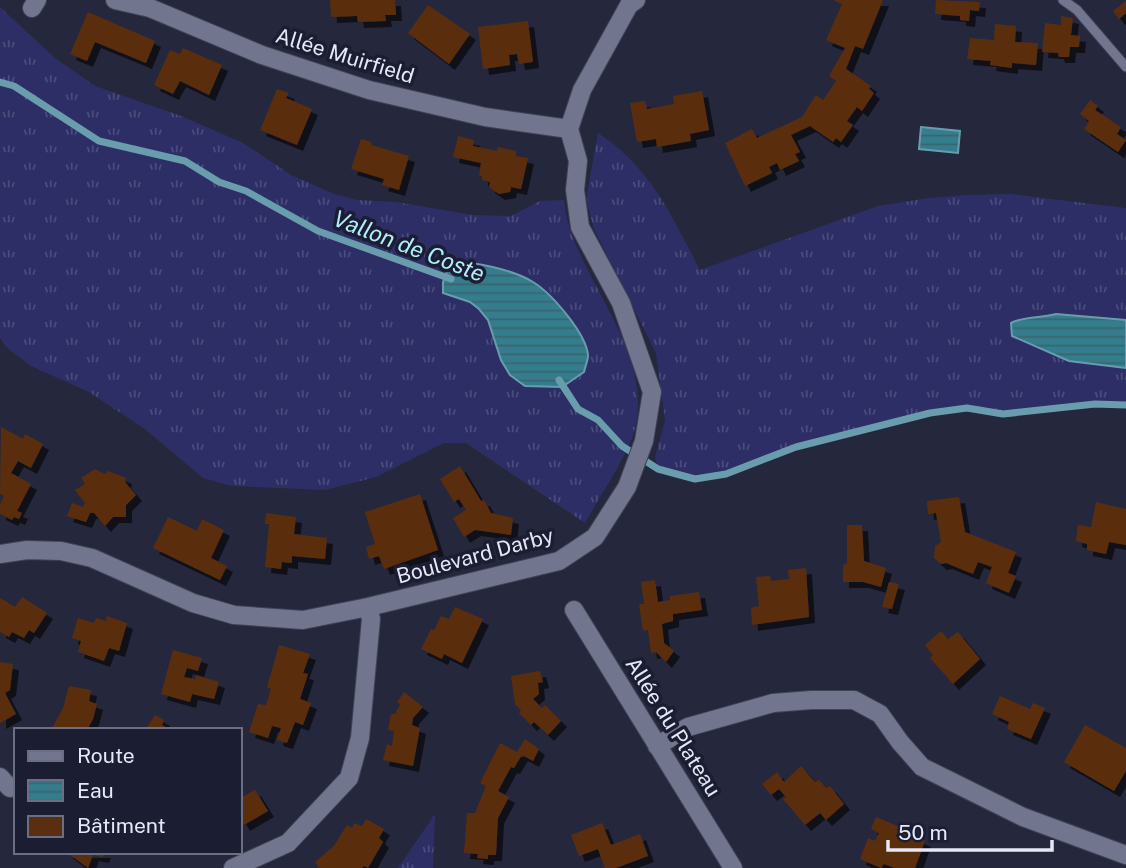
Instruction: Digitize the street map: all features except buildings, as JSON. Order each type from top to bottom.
[{"type":"street","name":"Allée Muirfield","points":[[115,0],[150,8],[262,55],[369,90],[485,117],[569,129]]},
{"type":"street","points":[[569,129],[582,90],[629,5],[636,0]]},
{"type":"street","name":"Boulevard Darby","points":[[0,554],[27,550],[61,551],[92,558],[193,603],[234,615],[303,620],[559,561],[595,537],[627,487],[644,441],[652,392],[621,303],[580,227],[575,190],[578,161],[569,129]]},
{"type":"street","points":[[233,868],[288,843],[349,778],[360,738],[371,619],[368,607]]},
{"type":"street","name":"Allée du Plateau","points":[[574,610],[733,868]]},
{"type":"street","points":[[657,746],[688,727],[773,704],[811,700],[854,701],[880,714],[900,743],[922,767],[1023,817],[1126,855]]},
{"type":"lane","points":[[1063,0],[1077,10],[1126,67]]},
{"type":"green space","points":[[0,7],[55,58],[95,86],[181,116],[243,143],[291,175],[334,194],[357,200],[396,202],[473,215],[511,216],[540,201],[564,200],[568,223],[579,252],[619,332],[637,387],[637,415],[630,443],[585,523],[466,443],[444,443],[376,477],[325,490],[232,486],[203,478],[145,429],[89,392],[31,366],[6,347],[0,338]]},
{"type":"green space","points":[[598,133],[633,162],[658,194],[700,270],[878,206],[922,199],[1009,194],[1126,208],[1126,405],[1095,404],[1003,414],[967,408],[930,413],[835,436],[761,459],[726,474],[695,479],[658,469],[655,457],[665,421],[656,353],[594,229],[586,199]]},
{"type":"green space","points":[[435,814],[433,868],[398,868]]},
{"type":"water","points":[[921,127],[960,131],[958,153],[919,149]]},
{"type":"water","points":[[471,263],[519,275],[549,295],[582,337],[588,356],[584,372],[562,387],[525,386],[510,375],[501,360],[488,320],[470,302],[443,293],[443,282],[448,269]]},
{"type":"water","points":[[1056,314],[1126,320],[1126,368],[1069,361],[1012,336],[1011,323]]},
{"type":"waterway","name":"Vallon de Coste","points":[[0,82],[14,86],[99,141],[185,161],[219,182],[246,191],[318,231],[451,279]]},
{"type":"waterway","name":"Vallon de Coste","points":[[559,380],[578,409],[598,420],[622,446],[658,469],[695,479],[726,474],[796,447],[930,413],[967,408],[1003,414],[1095,404],[1126,405]]}]
